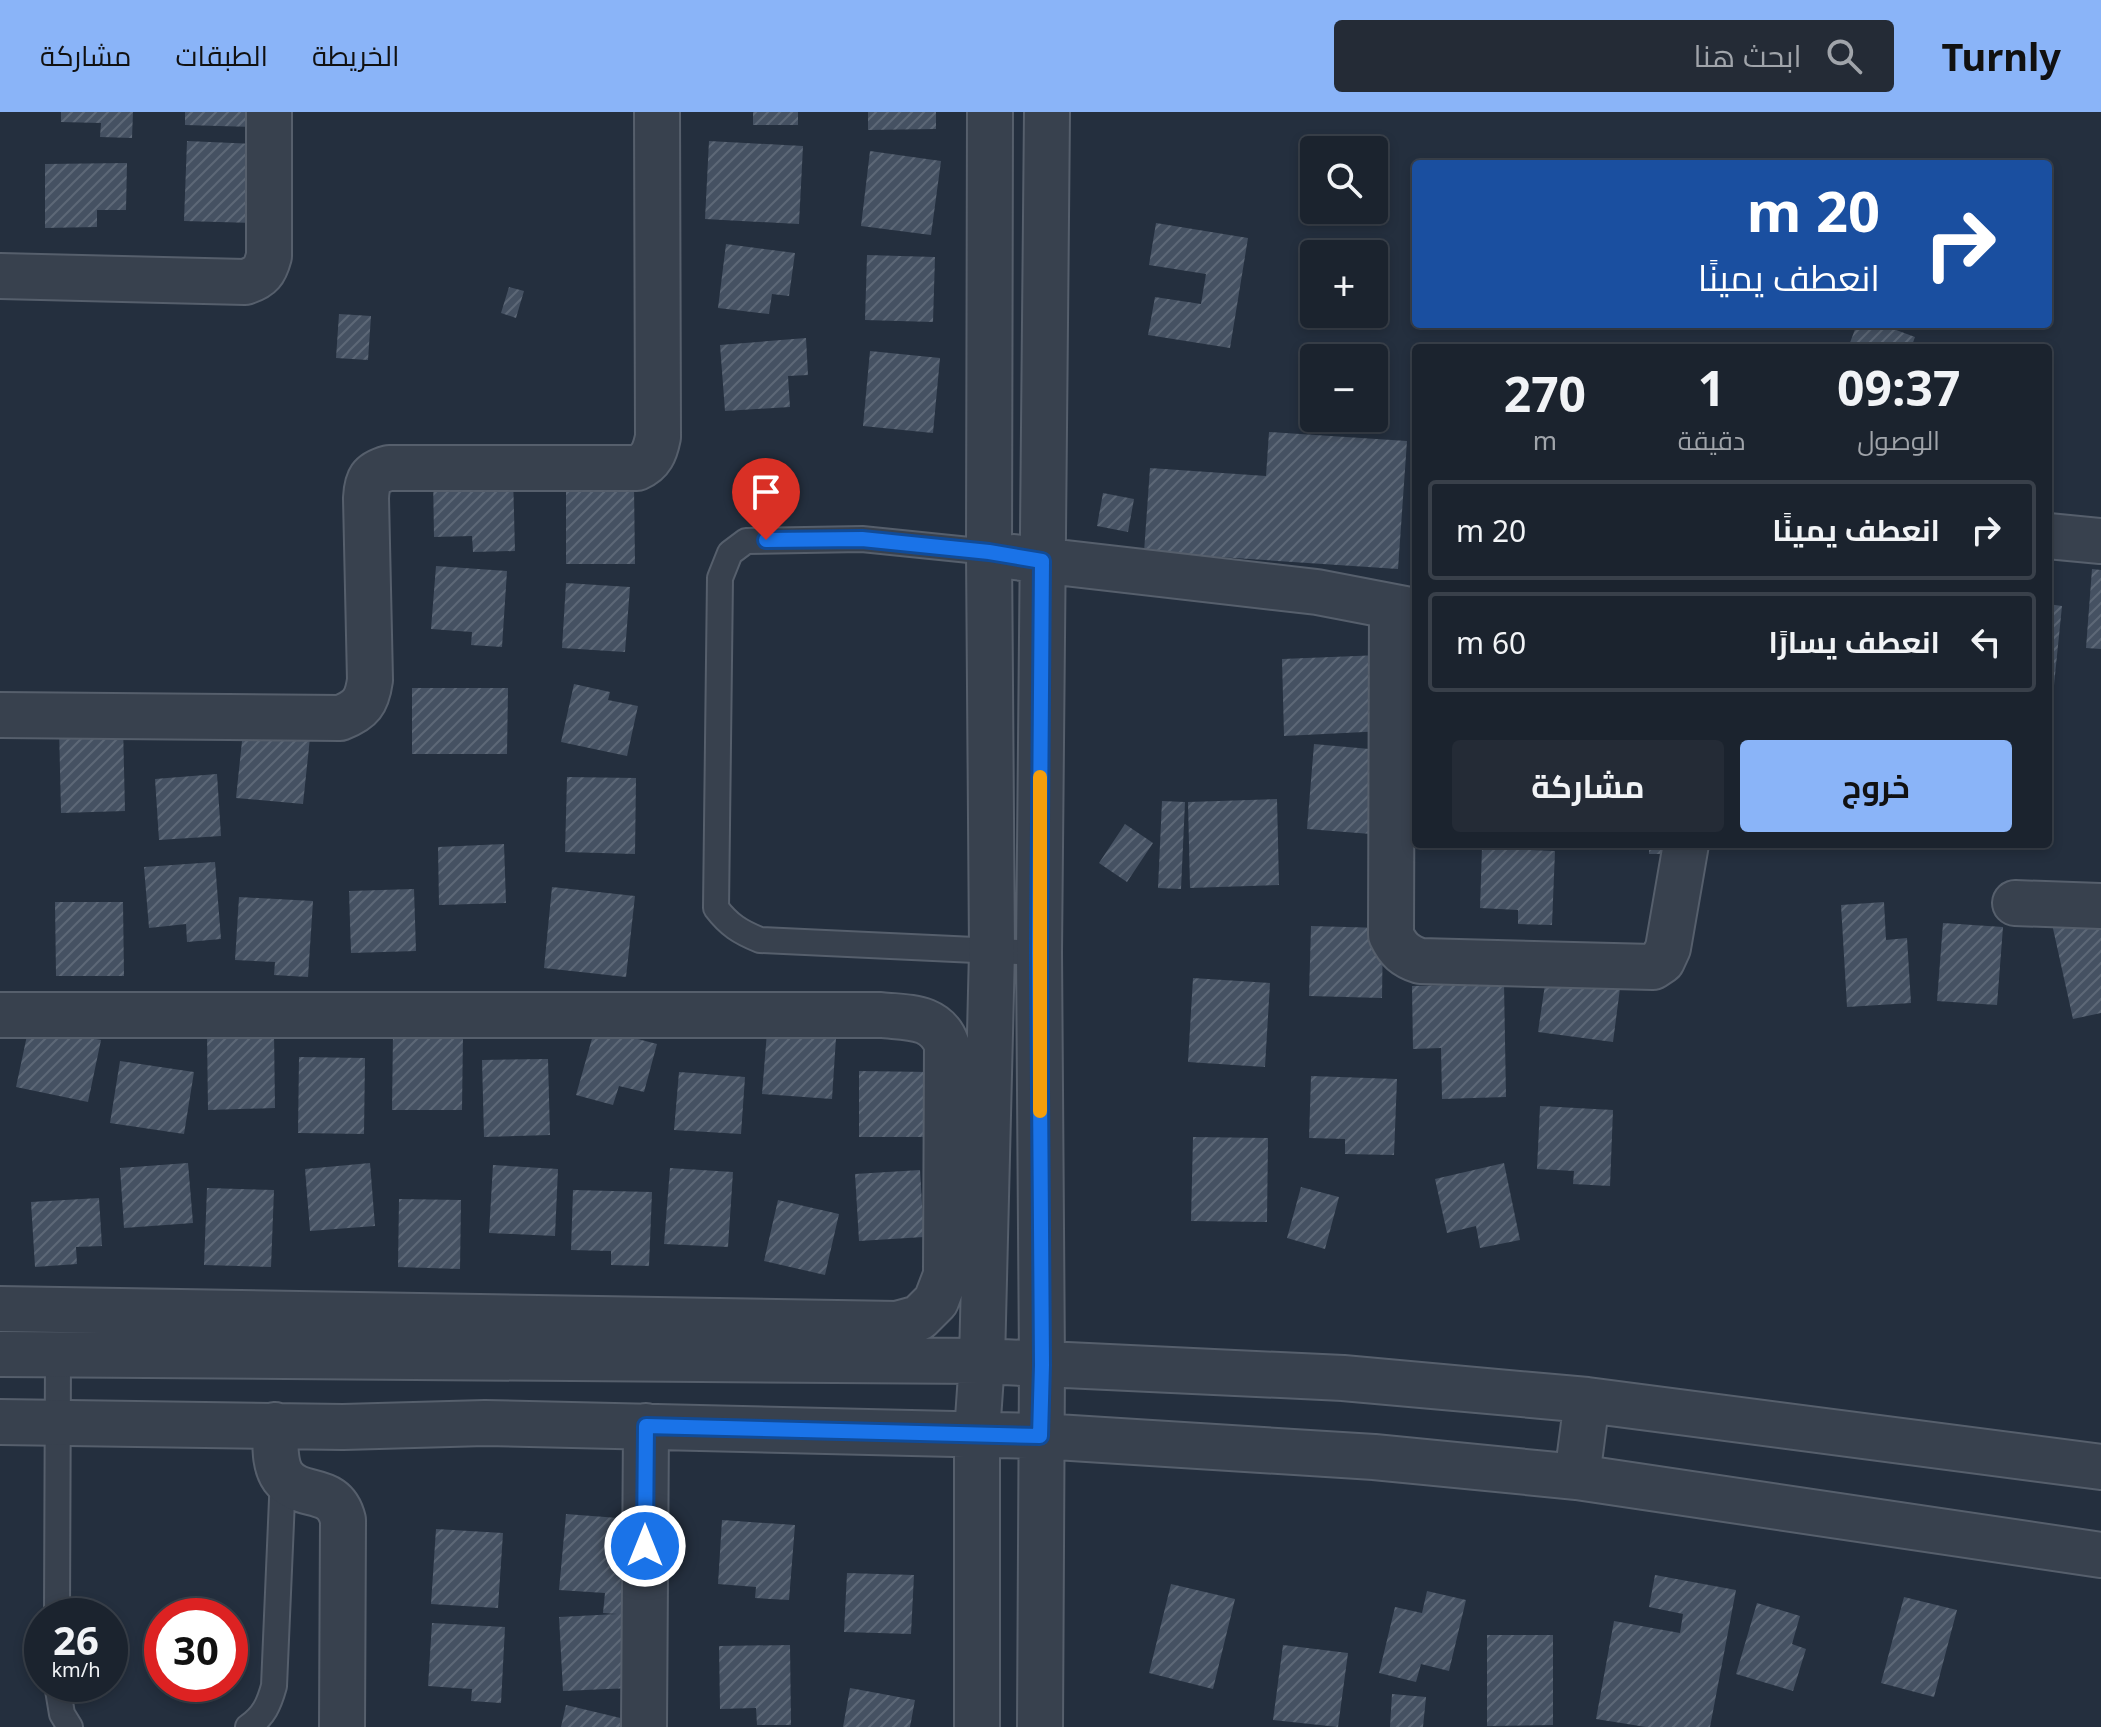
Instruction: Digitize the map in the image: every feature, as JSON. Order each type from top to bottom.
[{"type":"street","points":[[0,276],[245,282],[256,279],[265,271],[269,256],[269,112]]},
{"type":"street","points":[[0,715],[340,718],[356,712],[368,700],[370,680],[366,498],[367,481],[376,471],[389,468],[637,468],[647,464],[655,451],[658,437],[657,112]]},
{"type":"street","points":[[0,1354],[830,1341],[919,1318],[936,1301],[946,1275],[967,1162],[992,951],[990,112]]},
{"type":"street","points":[[1040,1727],[1042,1365],[1039,953],[1047,112]]},
{"type":"street","points":[[2052,536],[2101,541]]},
{"type":"street","points":[[989,552],[1042,561],[1317,592],[1404,610],[1391,935],[1406,956],[1420,961],[1653,967],[1662,961],[1668,948],[1685,848]]},
{"type":"street","points":[[2015,903],[2101,906]]},
{"type":"street","points":[[0,1015],[881,1015],[913,1018],[942,1030],[967,1162],[982,1361],[977,1433],[977,1727]]},
{"type":"street","points":[[0,1309],[830,1341],[982,1361],[1343,1378],[1587,1400],[2101,1467]]},
{"type":"street","points":[[1577,1477],[1587,1400]]},
{"type":"street","points":[[0,1422],[343,1427],[485,1423],[977,1433],[1374,1457],[1577,1477],[2101,1555]]},
{"type":"street","points":[[275,1425],[277,1462],[283,1476],[291,1484],[333,1499],[340,1507],[343,1520],[342,1727]]},
{"type":"street","points":[[644,1727],[646,1426]]},
{"type":"lane","points":[[989,552],[862,539],[746,541],[730,553],[720,578],[716,908],[726,922],[739,932],[760,940],[1039,953]]},
{"type":"lane","points":[[57,1598],[58,1355]]},
{"type":"lane","points":[[248,1727],[261,1718],[274,1686],[283,1476]]},
{"type":"lane","points":[[60,1702],[62,1714],[70,1727]]},
{"type":"building","points":[[61,112],[133,112],[132,138],[100,137],[101,123],[61,122]]},
{"type":"building","points":[[185,112],[253,112],[253,127],[185,125]]},
{"type":"building","points":[[753,112],[798,112],[798,125],[753,125]]},
{"type":"building","points":[[868,112],[936,112],[936,129],[868,130]]},
{"type":"building","points":[[187,141],[257,144],[254,223],[184,221]]},
{"type":"building","points":[[709,141],[803,146],[799,224],[705,219]]},
{"type":"building","points":[[870,151],[941,161],[931,235],[861,226]]},
{"type":"building","points":[[127,163],[126,210],[97,210],[97,227],[45,228],[45,164]]},
{"type":"building","points":[[1156,223],[1248,238],[1230,348],[1148,335],[1155,297],[1201,304],[1206,274],[1149,265]]},
{"type":"building","points":[[726,244],[795,253],[789,296],[772,294],[769,314],[718,308]]},
{"type":"building","points":[[867,255],[935,257],[933,322],[865,320]]},
{"type":"building","points":[[509,287],[524,291],[516,318],[501,313]]},
{"type":"building","points":[[339,314],[371,316],[368,360],[336,358]]},
{"type":"building","points":[[1856,328],[1891,328],[1915,337],[1912,344],[1850,344]]},
{"type":"building","points":[[806,338],[808,375],[788,376],[790,407],[725,411],[720,345]]},
{"type":"building","points":[[870,351],[940,358],[933,433],[863,426]]},
{"type":"building","points":[[1269,432],[1407,441],[1398,569],[1144,552],[1150,468],[1266,476]]},
{"type":"building","points":[[513,475],[515,551],[473,552],[472,536],[434,537],[433,477]]},
{"type":"building","points":[[566,486],[634,486],[635,564],[566,564]]},
{"type":"building","points":[[1103,493],[1134,499],[1128,532],[1097,526]]},
{"type":"building","points":[[436,566],[507,571],[502,647],[471,645],[472,632],[431,629]]},
{"type":"building","points":[[2092,569],[2101,570],[2101,649],[2086,648]]},
{"type":"building","points":[[566,583],[630,587],[625,652],[562,648]]},
{"type":"building","points":[[2052,605],[2062,606],[2052,685]]},
{"type":"building","points":[[1381,655],[1384,731],[1284,736],[1282,659]]},
{"type":"building","points":[[574,684],[610,692],[608,700],[638,706],[627,756],[561,742]]},
{"type":"building","points":[[412,688],[508,688],[507,754],[412,754]]},
{"type":"building","points":[[244,722],[311,728],[303,804],[236,798]]},
{"type":"building","points":[[123,725],[125,811],[61,813],[59,727]]},
{"type":"building","points":[[1314,744],[1392,751],[1384,835],[1307,829]]},
{"type":"building","points":[[217,774],[221,836],[159,840],[155,779]]},
{"type":"building","points":[[567,777],[636,778],[635,854],[565,852]]},
{"type":"building","points":[[1277,799],[1279,885],[1190,888],[1188,802]]},
{"type":"building","points":[[1162,801],[1185,802],[1181,889],[1158,888]]},
{"type":"building","points":[[1125,824],[1153,843],[1127,882],[1099,863]]},
{"type":"building","points":[[504,844],[506,903],[439,905],[438,847]]},
{"type":"building","points":[[1482,848],[1555,851],[1552,925],[1518,924],[1518,910],[1480,908]]},
{"type":"building","points":[[1649,848],[1685,848],[1685,854],[1649,854]]},
{"type":"building","points":[[215,862],[221,939],[187,942],[186,924],[149,928],[144,867]]},
{"type":"building","points":[[552,887],[635,896],[626,977],[544,968]]},
{"type":"building","points":[[414,889],[416,951],[351,953],[349,891]]},
{"type":"building","points":[[239,897],[313,901],[308,977],[274,975],[275,962],[235,960]]},
{"type":"building","points":[[55,902],[123,902],[124,976],[56,976]]},
{"type":"building","points":[[1884,902],[1886,940],[1907,938],[1911,1003],[1847,1007],[1841,905]]},
{"type":"building","points":[[2101,913],[2101,1013],[2073,1019],[2052,924]]},
{"type":"building","points":[[1943,923],[2003,927],[1997,1005],[1937,1001]]},
{"type":"building","points":[[1311,926],[1383,928],[1382,998],[1309,996]]},
{"type":"building","points":[[1548,964],[1622,973],[1613,1042],[1538,1032]]},
{"type":"building","points":[[1193,978],[1270,983],[1265,1067],[1188,1062]]},
{"type":"building","points":[[1504,983],[1506,1097],[1442,1099],[1441,1048],[1413,1049],[1412,986]]},
{"type":"building","points":[[29,1026],[101,1040],[88,1102],[16,1087]]},
{"type":"building","points":[[595,1028],[657,1044],[644,1092],[619,1086],[613,1105],[576,1095]]},
{"type":"building","points":[[767,1032],[836,1038],[832,1099],[762,1094]]},
{"type":"building","points":[[274,1033],[275,1108],[208,1110],[207,1034]]},
{"type":"building","points":[[393,1033],[463,1033],[462,1110],[392,1110]]},
{"type":"building","points":[[299,1057],[365,1058],[364,1134],[298,1133]]},
{"type":"building","points":[[548,1059],[550,1135],[484,1137],[482,1060]]},
{"type":"building","points":[[120,1061],[194,1072],[184,1134],[110,1123]]},
{"type":"building","points":[[859,1071],[930,1072],[930,1137],[859,1137]]},
{"type":"building","points":[[679,1072],[745,1077],[741,1134],[674,1130]]},
{"type":"building","points":[[1311,1076],[1397,1079],[1394,1155],[1345,1154],[1345,1139],[1309,1138]]},
{"type":"building","points":[[1540,1106],[1613,1110],[1610,1186],[1573,1184],[1574,1171],[1537,1169]]},
{"type":"building","points":[[1193,1137],[1268,1138],[1267,1222],[1191,1221]]},
{"type":"building","points":[[188,1163],[193,1223],[124,1228],[120,1168]]},
{"type":"building","points":[[370,1163],[375,1226],[310,1231],[305,1169]]},
{"type":"building","points":[[1504,1163],[1520,1240],[1480,1248],[1476,1226],[1447,1233],[1435,1179]]},
{"type":"building","points":[[493,1165],[558,1169],[555,1236],[489,1233]]},
{"type":"building","points":[[670,1168],[733,1172],[728,1247],[664,1244]]},
{"type":"building","points":[[920,1170],[924,1237],[859,1241],[855,1174]]},
{"type":"building","points":[[1301,1187],[1339,1197],[1325,1249],[1287,1238]]},
{"type":"building","points":[[207,1188],[274,1190],[271,1267],[204,1265]]},
{"type":"building","points":[[573,1190],[652,1192],[649,1266],[611,1265],[611,1251],[571,1250]]},
{"type":"building","points":[[99,1198],[102,1246],[76,1247],[77,1264],[35,1267],[31,1202]]},
{"type":"building","points":[[399,1199],[461,1200],[460,1269],[398,1267]]},
{"type":"building","points":[[778,1200],[839,1214],[825,1275],[764,1261]]},
{"type":"building","points":[[566,1514],[631,1519],[631,1688],[563,1691],[559,1617],[617,1614],[603,1613],[605,1593],[559,1590]]},
{"type":"building","points":[[722,1520],[795,1525],[789,1600],[755,1598],[756,1587],[718,1584]]},
{"type":"building","points":[[436,1529],[503,1533],[498,1608],[431,1604]]},
{"type":"building","points":[[847,1573],[914,1575],[911,1634],[844,1632]]},
{"type":"building","points":[[1655,1575],[1736,1590],[1710,1727],[1646,1727],[1596,1719],[1614,1621],[1680,1633],[1683,1614],[1649,1607]]},
{"type":"building","points":[[1171,1584],[1235,1599],[1213,1689],[1149,1673]]},
{"type":"building","points":[[1427,1591],[1466,1600],[1449,1671],[1421,1664],[1416,1682],[1379,1673],[1395,1607],[1422,1613]]},
{"type":"building","points":[[1904,1597],[1957,1610],[1934,1697],[1881,1683]]},
{"type":"building","points":[[1757,1603],[1800,1616],[1792,1644],[1806,1649],[1793,1691],[1736,1674]]},
{"type":"building","points":[[432,1623],[505,1627],[501,1703],[471,1701],[472,1689],[428,1686]]},
{"type":"building","points":[[1487,1635],[1553,1635],[1553,1725],[1487,1726]]},
{"type":"building","points":[[790,1645],[791,1725],[757,1725],[756,1708],[720,1709],[719,1646]]},
{"type":"building","points":[[1283,1645],[1348,1653],[1338,1727],[1273,1720]]},
{"type":"building","points":[[850,1688],[915,1700],[910,1727],[843,1727]]},
{"type":"building","points":[[1392,1694],[1426,1697],[1423,1727],[1390,1727]]},
{"type":"building","points":[[566,1705],[633,1721],[632,1727],[561,1727]]},
{"type":"slow traffic","points":[[1040,777],[1040,1111]]},
{"type":"route","points":[[645,1546],[646,1426],[1040,1436],[1042,561],[989,552],[862,539],[766,540]]}]
